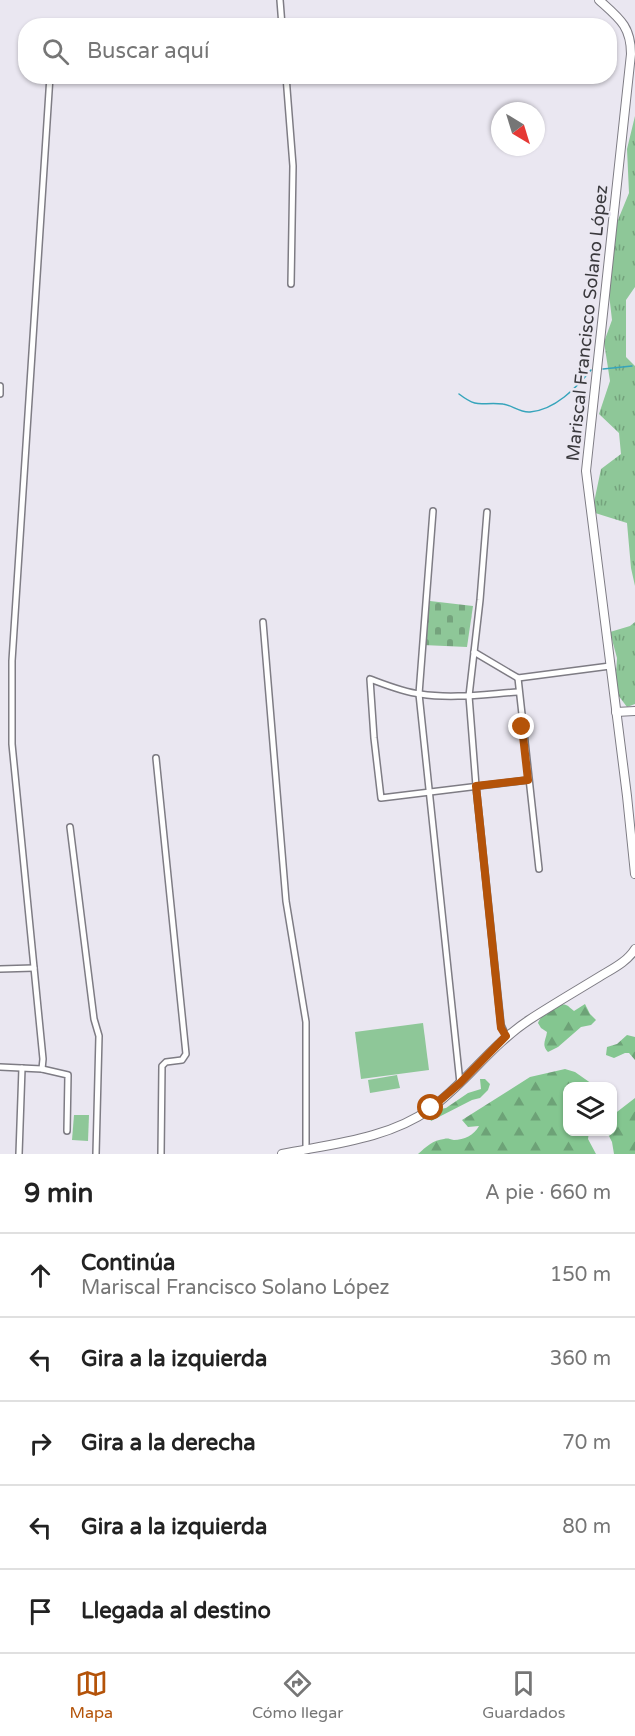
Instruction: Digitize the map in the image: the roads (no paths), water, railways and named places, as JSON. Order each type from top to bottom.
[{"type":"main road","name":"Mariscal Francisco Solano López","points":[[599,0],[624,24],[631,46],[586,462],[635,874]]},
{"type":"main road","points":[[616,712],[635,711]]},
{"type":"main road","points":[[282,1154],[368,1136],[407,1122],[431,1108],[460,1083],[506,1036],[620,964],[635,949]]},
{"type":"street","points":[[280,0],[281,18]]},
{"type":"street","points":[[42,1069],[12,744],[12,661],[49,84]]},
{"type":"street","points":[[287,84],[293,166],[291,284]]},
{"type":"street","points":[[0,386],[0,394]]},
{"type":"street","points":[[433,511],[419,694],[460,1083]]},
{"type":"street","points":[[487,512],[469,696],[501,1028],[506,1036]]},
{"type":"street","points":[[263,622],[286,901],[306,1022],[306,1149]]},
{"type":"street","points":[[474,652],[518,678],[610,666]]},
{"type":"street","points":[[518,678],[539,869]]},
{"type":"street","points":[[518,692],[469,696],[419,694],[370,679],[381,798],[528,780]]},
{"type":"street","points":[[156,758],[186,1054],[182,1060],[166,1062],[162,1066],[161,1154]]},
{"type":"street","points":[[70,827],[94,1023],[99,1036],[96,1154]]},
{"type":"street","points":[[0,969],[34,968]]},
{"type":"street","points":[[0,1067],[42,1069],[68,1075],[68,1131]]},
{"type":"street","points":[[19,1154],[22,1068]]},
{"type":"waterway","points":[[603,369],[632,366]]},
{"type":"waterway","points":[[459,394],[472,402],[503,404],[530,412],[556,403],[579,384],[591,370]]}]
